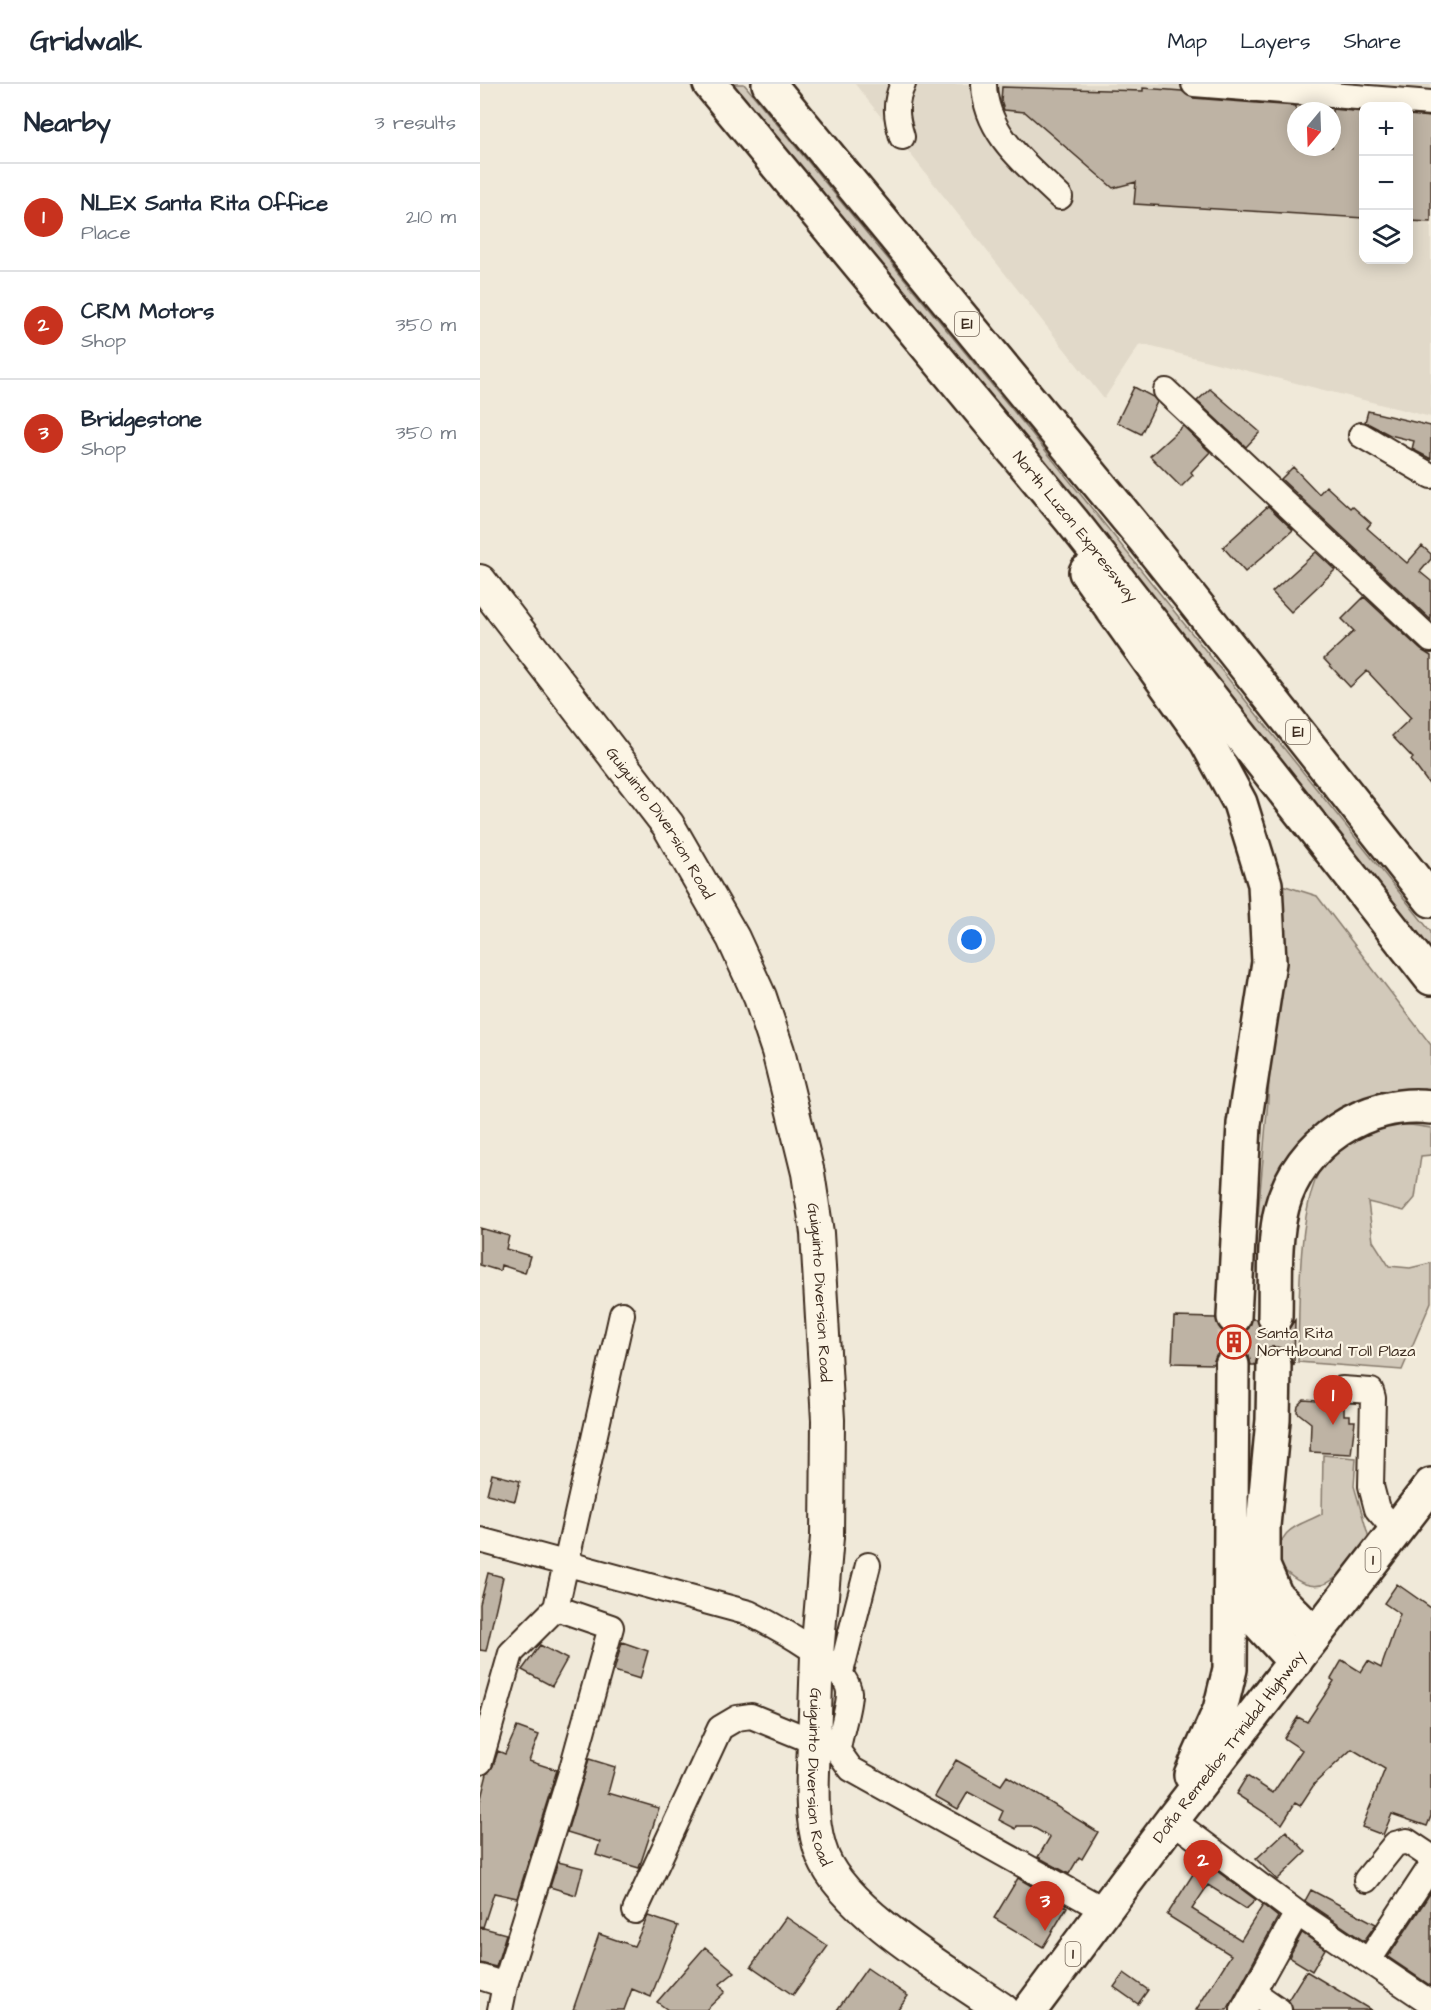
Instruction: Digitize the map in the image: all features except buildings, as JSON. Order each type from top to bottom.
[{"type":"highway","name":"North Luzon Expressway","points":[[710,84],[1072,521],[1431,978]]},
{"type":"highway","name":"E1","points":[[769,84],[1145,540],[1431,900]]},
{"type":"highway","points":[[1072,521],[1083,568],[1207,742],[1240,803],[1265,884],[1269,962],[1243,1134],[1234,1317]]},
{"type":"highway","points":[[1275,1317],[1278,1226],[1287,1193],[1300,1168],[1328,1137],[1353,1121],[1397,1107],[1431,1107]]},
{"type":"highway","points":[[1176,1815],[1195,1761],[1220,1710],[1227,1683],[1232,1564],[1232,1365]]},
{"type":"highway","points":[[1274,1365],[1273,1420],[1263,1526],[1263,1566],[1276,1596],[1315,1635]]},
{"type":"highway","name":"Doña Remedios Trinidad Highway","points":[[1030,2010],[1176,1815],[1431,1485]]},
{"type":"highway","points":[[1232,1564],[1257,1621],[1295,1662]]},
{"type":"main road","name":"Guiguinto Diversion Road","points":[[480,581],[668,825],[733,938],[760,997],[778,1051],[808,1173],[818,1233],[829,1480],[827,1537],[829,1664],[813,1793],[817,1837],[824,1859],[852,1898],[872,1915],[1004,2010]]},
{"type":"street","points":[[902,137],[896,117],[897,97],[903,84]]},
{"type":"street","points":[[984,84],[984,99],[992,122],[1003,141],[1060,197]]},
{"type":"street","points":[[1194,84],[1431,103]]},
{"type":"street","points":[[1166,391],[1431,640]]},
{"type":"street","points":[[1361,435],[1431,476]]},
{"type":"street","points":[[480,1762],[511,1653],[555,1608],[567,1564],[622,1314]]},
{"type":"street","points":[[1342,1389],[1371,1391],[1374,1398],[1371,1486],[1377,1509],[1396,1531]]},
{"type":"street","points":[[480,1540],[749,1613],[782,1630],[829,1664],[849,1691],[838,1751]]},
{"type":"street","points":[[829,1664],[868,1565]]},
{"type":"street","points":[[500,2010],[505,1985],[572,1772],[611,1627],[555,1608]]},
{"type":"street","points":[[634,1911],[720,1728],[737,1719],[751,1716],[838,1751],[851,1769],[1106,1911]]},
{"type":"street","points":[[1176,1815],[1297,1913],[1431,2003]]},
{"type":"street","points":[[1366,1880],[1395,1844],[1407,1841],[1431,1857]]},
{"type":"street","points":[[1369,1960],[1431,1866]]},
{"type":"street","points":[[1279,2010],[1248,2001],[1297,1913]]},
{"type":"street","points":[[480,1977],[505,1985]]},
{"type":"shaded area","points":[[715,84],[744,84],[1029,430],[1431,932],[1431,963]]},
{"type":"shaded area","points":[[855,84],[1431,84],[1431,417],[1140,344],[1104,399]]},
{"type":"shaded area","points":[[1279,884],[1317,896],[1431,1045],[1431,1098],[1275,1178],[1262,1217],[1258,1216],[1268,1100]]},
{"type":"shaded area","points":[[1397,1123],[1431,1128],[1431,1155],[1421,1156],[1415,1198],[1404,1211],[1368,1202],[1373,1241],[1389,1266],[1410,1268],[1431,1263],[1431,1302],[1402,1370],[1298,1362],[1302,1250],[1312,1191],[1321,1167],[1339,1147]]},
{"type":"shaded area","points":[[1323,1455],[1356,1458],[1354,1486],[1369,1538],[1339,1575],[1317,1586],[1305,1584],[1292,1577],[1277,1562],[1281,1542],[1285,1535],[1296,1526],[1322,1514]]},
{"type":"tunnel","points":[[1232,1365],[1234,1317]]},
{"type":"tunnel","points":[[1274,1365],[1275,1317]]},
{"type":"place","name":"Santa Rita Northbound Toll Plaza","points":[[1234,1342]]},
{"type":"place","name":"NLEX Santa Rita Office","points":[[1333,1425]]},
{"type":"place","name":"CRM Motors","points":[[1203,1890]]},
{"type":"place","name":"Bridgestone","points":[[1045,1931]]}]
